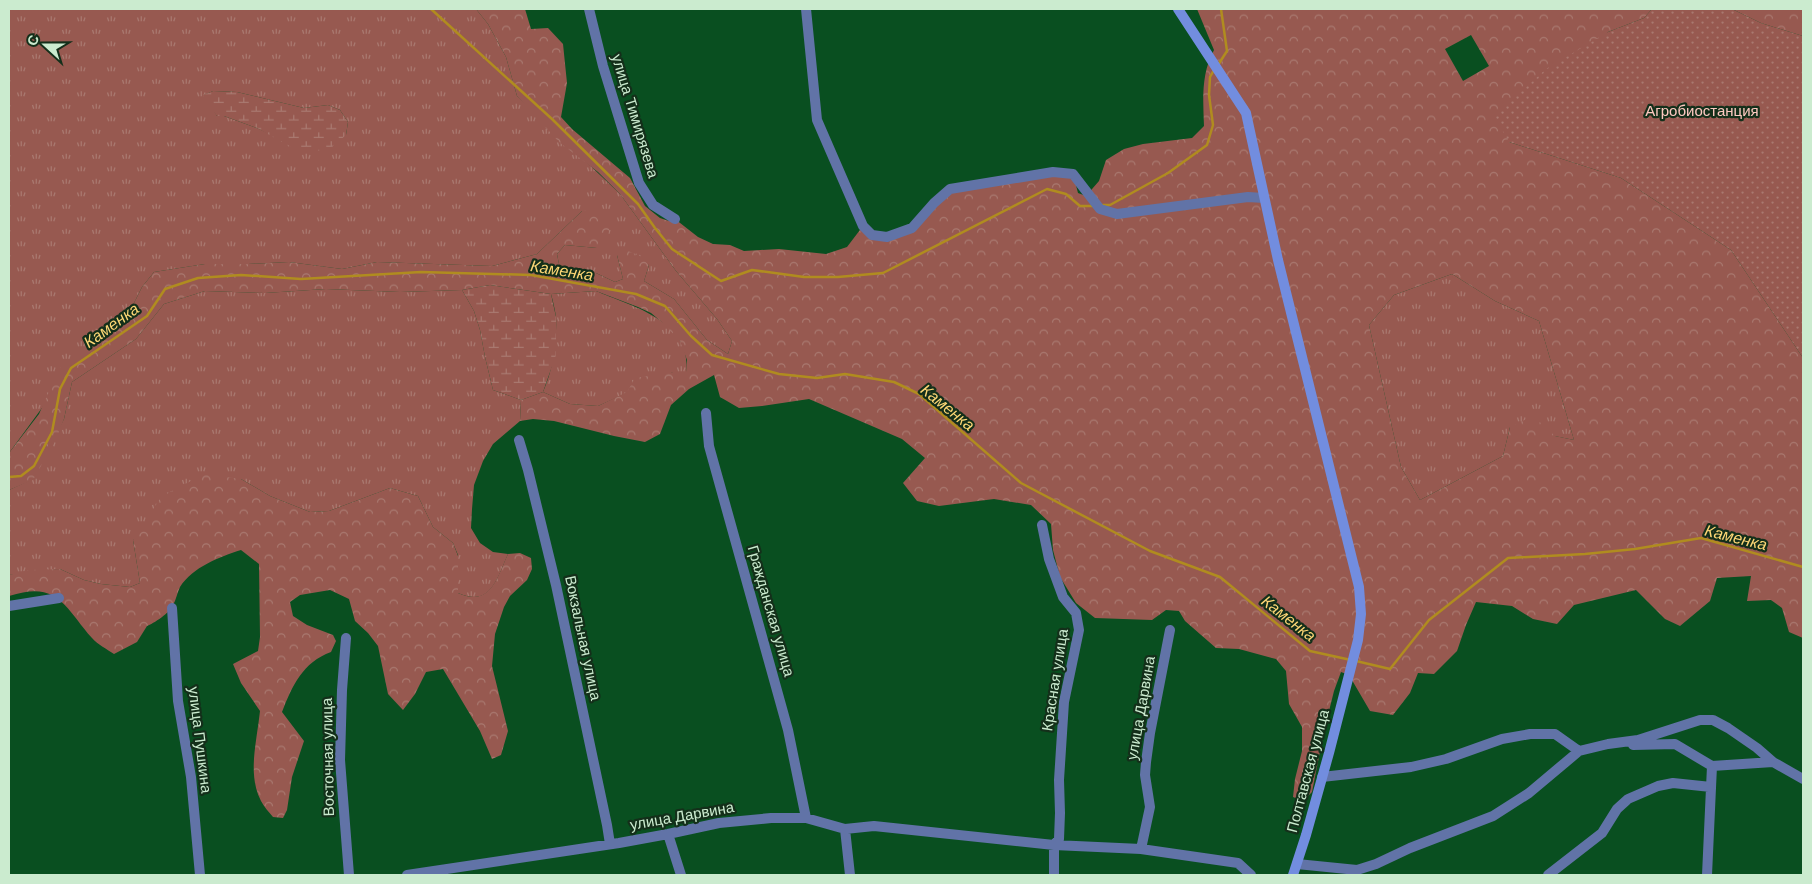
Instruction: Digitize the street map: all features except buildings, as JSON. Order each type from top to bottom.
[{"type":"street","name":"улица Тимирязева","points":[[589,9],[603,66],[639,183],[654,205],[674,219]]},
{"type":"street","points":[[806,9],[816,120],[863,226],[872,235],[888,237],[912,228],[927,210],[950,189],[1052,172],[1073,174],[1100,209],[1117,214],[1248,197],[1264,198]]},
{"type":"street","name":"Полтавская улица","points":[[1178,9],[1246,113],[1278,260],[1359,587],[1361,614],[1358,640],[1322,777],[1293,875]]},
{"type":"street","name":"Гражданская улица","points":[[706,413],[709,446],[788,730],[806,818]]},
{"type":"street","name":"Вокзальная улица","points":[[519,440],[556,584],[610,844]]},
{"type":"street","name":"Красная улица","points":[[1042,525],[1049,558],[1056,578],[1063,597],[1076,613],[1079,630],[1064,702],[1059,780],[1060,839],[1054,845],[1054,875]]},
{"type":"street","points":[[9,606],[59,598]]},
{"type":"street","name":"улица Пушкина","points":[[172,608],[178,701],[191,777],[200,875]]},
{"type":"street","name":"улица Дарвина","points":[[1142,850],[1150,807],[1145,775],[1146,762],[1170,630]]},
{"type":"street","name":"Восточная улица","points":[[346,638],[340,760],[349,875]]},
{"type":"street","points":[[1296,864],[1357,870],[1376,864],[1410,848],[1493,816],[1529,792],[1579,751],[1638,740],[1700,720],[1713,720],[1757,748],[1773,762],[1803,779]]},
{"type":"street","points":[[1322,777],[1411,767],[1446,760],[1502,739],[1530,734],[1555,734],[1579,751]]},
{"type":"street","points":[[1620,742],[1637,746],[1675,744],[1712,766],[1773,762]]},
{"type":"street","points":[[1707,875],[1712,766]]},
{"type":"street","points":[[1548,875],[1602,833],[1617,809],[1628,798],[1658,786],[1673,783],[1711,786]]},
{"type":"street","name":"улица Дарвина","points":[[407,875],[610,844],[718,823],[772,818],[806,818],[845,829],[874,826],[1054,845],[1142,850],[1238,863],[1251,875]]},
{"type":"street","points":[[845,829],[850,875]]},
{"type":"street","points":[[668,834],[681,875]]},
{"type":"green space","points":[[9,9],[476,9],[488,24],[506,57],[517,96],[620,194],[676,271],[717,319],[732,341],[728,354],[707,340],[674,299],[644,281],[649,265],[617,255],[623,279],[615,282],[596,273],[570,271],[559,264],[557,254],[565,245],[597,248],[582,211],[537,254],[492,266],[377,262],[342,269],[289,262],[205,264],[154,272],[142,287],[125,321],[88,345],[9,453]],"holes":[[[213,91],[237,92],[304,108],[328,105],[340,110],[348,122],[346,135],[276,137],[224,116],[217,116],[204,95]]]},
{"type":"green space","points":[[476,9],[525,9],[531,29],[548,28],[563,44],[567,83],[561,117],[572,129],[630,178],[645,206],[660,218],[669,221],[675,219],[698,237],[713,244],[730,245],[744,251],[779,249],[826,254],[847,247],[863,226],[872,235],[901,233],[950,189],[1073,174],[1078,193],[1086,196],[1099,181],[1106,160],[1124,149],[1143,144],[1192,138],[1204,126],[1203,96],[1205,77],[1214,50],[1197,9],[1652,9],[1644,18],[1608,32],[1509,142],[1621,178],[1731,250],[1803,358],[1803,638],[1789,632],[1782,608],[1771,600],[1747,601],[1751,576],[1717,578],[1710,601],[1680,626],[1665,619],[1636,590],[1574,605],[1557,624],[1533,619],[1512,606],[1476,602],[1457,651],[1434,674],[1418,673],[1410,693],[1393,715],[1370,711],[1349,675],[1341,672],[1324,731],[1312,792],[1303,801],[1293,797],[1302,751],[1302,727],[1289,704],[1286,671],[1276,659],[1239,649],[1216,648],[1185,621],[1179,611],[1166,610],[1152,620],[1095,618],[1076,603],[1060,577],[1053,550],[1051,524],[1031,505],[994,499],[939,506],[917,501],[903,483],[925,458],[902,439],[809,399],[739,408],[720,397],[714,375],[689,389],[671,405],[660,434],[645,442],[554,421],[533,419],[520,421],[521,400],[543,392],[570,404],[598,406],[627,392],[635,378],[673,372],[686,372],[687,360],[680,341],[663,323],[651,313],[596,291],[551,294],[490,285],[462,290],[400,292],[326,289],[265,293],[205,291],[164,304],[136,339],[72,382],[64,419],[55,441],[33,480],[9,490],[9,453],[39,414],[59,369],[88,345],[125,321],[142,287],[154,272],[205,264],[289,262],[342,269],[377,262],[492,266],[537,254],[582,211],[599,208],[610,221],[608,238],[597,248],[565,245],[557,254],[559,264],[570,271],[596,273],[615,282],[623,279],[617,255],[621,248],[640,256],[649,265],[644,281],[674,299],[707,340],[728,354],[732,341],[717,319],[676,271],[620,194],[598,172],[559,142],[517,96],[506,57],[488,24]],"holes":[[[1471,35],[1489,66],[1463,81],[1445,49]],[[1452,274],[1495,301],[1539,321],[1574,440],[1555,436],[1533,416],[1510,427],[1503,456],[1420,500],[1401,467],[1369,325],[1394,295]]]},
{"type":"green space","name":"Агробиостанция","points":[[1652,9],[1732,9],[1761,23],[1803,36],[1803,358],[1731,250],[1621,178],[1509,142],[1494,116],[1546,69],[1608,32],[1644,18]]},
{"type":"green space","points":[[1732,9],[1803,9],[1803,36],[1761,23]]},
{"type":"green space","points":[[213,91],[237,92],[304,108],[328,105],[340,110],[348,122],[346,135],[332,147],[313,152],[295,149],[257,128],[224,116],[217,116],[203,95]]},
{"type":"green space","points":[[1452,274],[1495,301],[1539,321],[1574,440],[1510,427],[1503,456],[1420,500],[1401,467],[1369,325],[1394,295]]},
{"type":"green space","points":[[490,285],[551,294],[556,317],[556,355],[543,392],[521,400],[493,390],[480,330],[474,311],[462,290]]},
{"type":"green space","points":[[326,289],[400,292],[462,290],[474,311],[480,330],[493,390],[521,400],[520,421],[493,444],[483,461],[474,485],[471,528],[480,543],[493,552],[508,554],[496,581],[485,594],[478,597],[469,597],[458,593],[458,555],[453,543],[433,527],[418,496],[390,488],[329,511],[310,512],[270,496],[241,479],[133,540],[140,583],[130,587],[101,584],[84,580],[60,569],[9,575],[9,490],[33,479],[64,419],[72,382],[136,339],[164,304],[205,291],[265,293]]},
{"type":"green space","points":[[596,291],[642,310],[670,328],[680,340],[686,354],[686,372],[673,372],[598,406],[570,404],[543,392],[552,365],[556,336],[556,317],[551,294]]},
{"type":"green space","points":[[204,474],[241,479],[270,496],[310,512],[329,511],[390,488],[418,496],[433,527],[453,543],[458,556],[458,593],[469,597],[478,596],[491,588],[508,554],[520,553],[531,558],[532,569],[527,580],[510,596],[504,607],[495,634],[492,666],[508,731],[501,755],[492,759],[480,731],[443,669],[426,672],[415,694],[403,710],[388,694],[378,646],[355,621],[349,599],[330,590],[300,595],[290,602],[293,616],[307,625],[333,635],[336,641],[331,652],[313,662],[300,676],[282,712],[304,741],[292,777],[287,810],[283,818],[273,817],[261,801],[255,780],[254,757],[260,711],[241,683],[233,664],[258,651],[260,637],[259,564],[241,550],[199,568],[180,587],[172,608],[147,626],[137,642],[114,654],[94,640],[66,606],[49,594],[39,591],[9,596],[9,575],[29,570],[60,569],[84,580],[101,584],[130,587],[140,583],[133,540],[161,497]]},
{"type":"waterway","points":[[431,9],[552,119],[638,204],[672,249],[721,281],[752,270],[804,277],[838,277],[883,273],[1047,189],[1066,194],[1080,206],[1094,206]]},
{"type":"waterway","points":[[1218,65],[1227,51],[1221,9]]},
{"type":"waterway","points":[[1102,205],[1110,205],[1168,173],[1207,145],[1213,125],[1209,95],[1210,77],[1214,70]]},
{"type":"waterway","name":"Каменка","points":[[9,477],[21,476],[34,466],[52,432],[60,389],[71,368],[147,316],[165,289],[198,278],[241,275],[301,279],[421,272],[531,275],[636,294],[665,306],[691,336],[712,355],[779,374],[817,378],[845,374],[894,382],[919,394],[1021,483],[1150,551],[1220,577],[1310,651],[1351,660]]},
{"type":"waterway","name":"Каменка","points":[[1356,661],[1390,669],[1429,620],[1508,558],[1635,549],[1701,538],[1803,567]]}]
